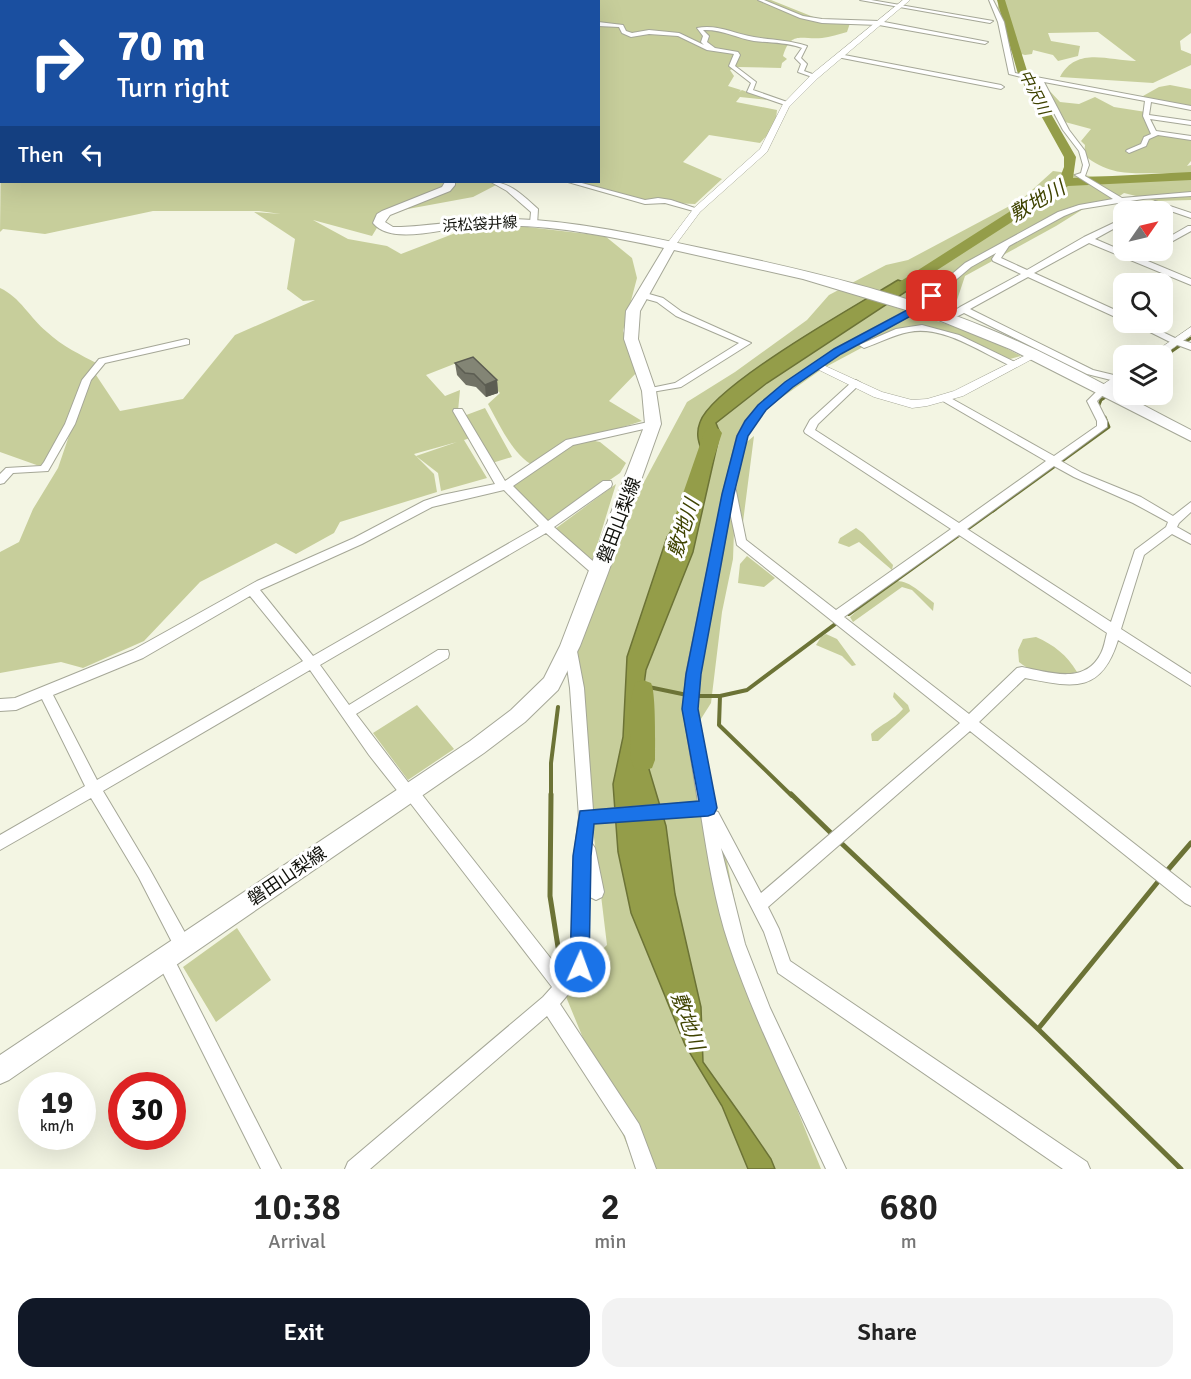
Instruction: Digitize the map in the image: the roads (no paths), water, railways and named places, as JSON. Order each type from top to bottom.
[{"type":"main road","name":"浜松袋井線","points":[[450,183],[446,189],[386,213],[381,216],[379,223],[385,230],[400,231],[475,222],[534,223],[577,228],[671,245]]},
{"type":"main road","points":[[671,245],[745,260],[842,287],[984,332],[1191,436]]},
{"type":"main road","name":"磐田山梨線","points":[[0,1071],[477,747],[518,716],[551,684],[570,646],[653,424],[649,391],[631,339],[633,311],[671,245]]},
{"type":"street","points":[[479,0],[494,0]]},
{"type":"street","points":[[760,0],[815,20],[879,23],[984,42]]},
{"type":"street","points":[[862,0],[960,19],[990,21]]},
{"type":"street","points":[[671,245],[697,210],[764,150],[788,104],[815,76],[907,0]]},
{"type":"street","points":[[991,0],[1001,22],[1012,74],[1191,108]]},
{"type":"street","points":[[600,24],[621,26],[624,32],[631,35],[649,32],[679,35],[714,50],[736,53],[732,66],[754,83],[749,91],[788,104]]},
{"type":"street","points":[[947,35],[953,28]]},
{"type":"street","points":[[714,50],[704,42],[706,36],[699,29],[723,29],[756,39],[791,42],[805,47],[798,58],[804,66],[801,72],[815,76]]},
{"type":"street","points":[[839,56],[1001,87]]},
{"type":"street","points":[[1038,79],[1061,122],[1083,151],[1086,165],[1082,175],[1119,200]]},
{"type":"street","points":[[1129,151],[1144,145],[1146,138],[1155,135],[1146,116],[1148,101]]},
{"type":"street","points":[[1146,116],[1191,123]]},
{"type":"street","points":[[1152,132],[1191,138]]},
{"type":"street","points":[[496,183],[510,189],[536,212],[534,223]]},
{"type":"street","points":[[576,183],[645,202],[652,199],[666,201],[697,210]]},
{"type":"street","points":[[836,1169],[763,1012],[737,944],[703,808],[690,709],[693,674],[740,442],[749,423],[774,396],[831,356],[914,309],[968,265],[1006,244],[1079,207],[1143,197],[1191,194]]},
{"type":"street","points":[[1173,210],[1191,216]]},
{"type":"street","points":[[1113,226],[959,312],[1089,372],[1113,376]]},
{"type":"street","points":[[1173,239],[1191,228]]},
{"type":"street","points":[[1087,239],[1113,250]]},
{"type":"street","points":[[1006,244],[996,259],[1113,313]]},
{"type":"street","points":[[1139,261],[1191,282]]},
{"type":"street","points":[[642,296],[660,300],[674,311],[746,343],[678,385],[649,391]]},
{"type":"street","points":[[831,356],[907,330],[922,328],[941,329],[1014,364]]},
{"type":"street","points":[[1170,345],[1191,330]]},
{"type":"street","points":[[1158,333],[1191,347]]},
{"type":"street","points":[[0,480],[10,470],[44,469],[72,420],[85,380],[92,369],[102,361],[186,342]]},
{"type":"street","points":[[817,366],[910,404],[944,398],[1032,355]]},
{"type":"street","points":[[856,383],[814,422],[809,431],[1191,681]]},
{"type":"street","points":[[835,617],[1102,427],[1102,421],[1092,401],[1113,383]]},
{"type":"street","points":[[944,398],[1099,486],[1137,500],[1191,540]]},
{"type":"street","points":[[458,411],[500,483],[598,573]]},
{"type":"street","points":[[0,705],[16,704],[138,654],[252,589],[358,541],[428,504],[505,486],[570,442],[653,424]]},
{"type":"street","points":[[0,843],[547,527],[607,483]]},
{"type":"street","points":[[731,488],[741,543],[1191,898]]},
{"type":"street","points":[[759,905],[969,723],[1022,672],[1069,680],[1089,677],[1099,668],[1106,657],[1139,553],[1173,525],[1191,506]]},
{"type":"street","points":[[252,589],[311,663],[374,750],[562,987]]},
{"type":"street","points":[[570,646],[578,688],[596,892]]},
{"type":"street","points":[[348,712],[443,654]]},
{"type":"street","points":[[45,692],[94,789],[144,873],[183,946]]},
{"type":"street","points":[[589,822],[703,808]]},
{"type":"street","points":[[703,808],[759,905],[771,929],[784,967],[1080,1169]]},
{"type":"street","points":[[355,1169],[549,1003],[580,967],[589,822]]},
{"type":"street","points":[[165,959],[271,1169]]},
{"type":"street","points":[[549,1003],[632,1131],[646,1169]]},
{"type":"water","points":[[898,280],[907,283],[910,289],[767,383],[716,423],[720,433],[693,552],[646,670],[641,707],[643,749],[666,826],[675,894],[701,1007],[703,1062],[771,1159],[775,1169],[748,1169],[722,1106],[685,1045],[631,913],[618,852],[613,784],[623,737],[627,657],[667,537],[688,506],[704,457],[698,440],[700,422],[711,406],[731,387],[758,367],[822,325]]},
{"type":"waterway","name":"中沢川","points":[[1001,0],[1023,74],[1070,157],[1070,167],[1065,182]]},
{"type":"waterway","name":"敷地川","points":[[1065,182],[1191,176]]},
{"type":"waterway","name":"敷地川","points":[[884,298],[1065,182]]},
{"type":"waterway","points":[[1173,350],[1191,338]]},
{"type":"waterway","points":[[1099,405],[1101,400],[1113,392]]},
{"type":"waterway","points":[[993,511],[1109,427],[1105,417]]},
{"type":"waterway","name":"敷地川","points":[[680,531],[713,433]]},
{"type":"waterway","points":[[849,614],[995,509]]},
{"type":"waterway","points":[[720,696],[747,690],[838,622]]},
{"type":"waterway","points":[[644,686],[687,695]]},
{"type":"waterway","name":"敷地川","points":[[643,690],[641,707],[643,760]]},
{"type":"waterway","points":[[695,696],[720,696]]},
{"type":"waterway","points":[[720,696],[719,725],[792,796]]},
{"type":"waterway","points":[[551,794],[551,763],[558,707]]},
{"type":"waterway","points":[[551,794],[550,896],[561,966],[558,974]]},
{"type":"waterway","points":[[791,794],[833,835]]},
{"type":"waterway","points":[[839,841],[1038,1029]]},
{"type":"waterway","points":[[1166,872],[1191,843]]},
{"type":"waterway","points":[[1038,1029],[1161,878]]},
{"type":"waterway","points":[[1038,1029],[1181,1169]]}]
